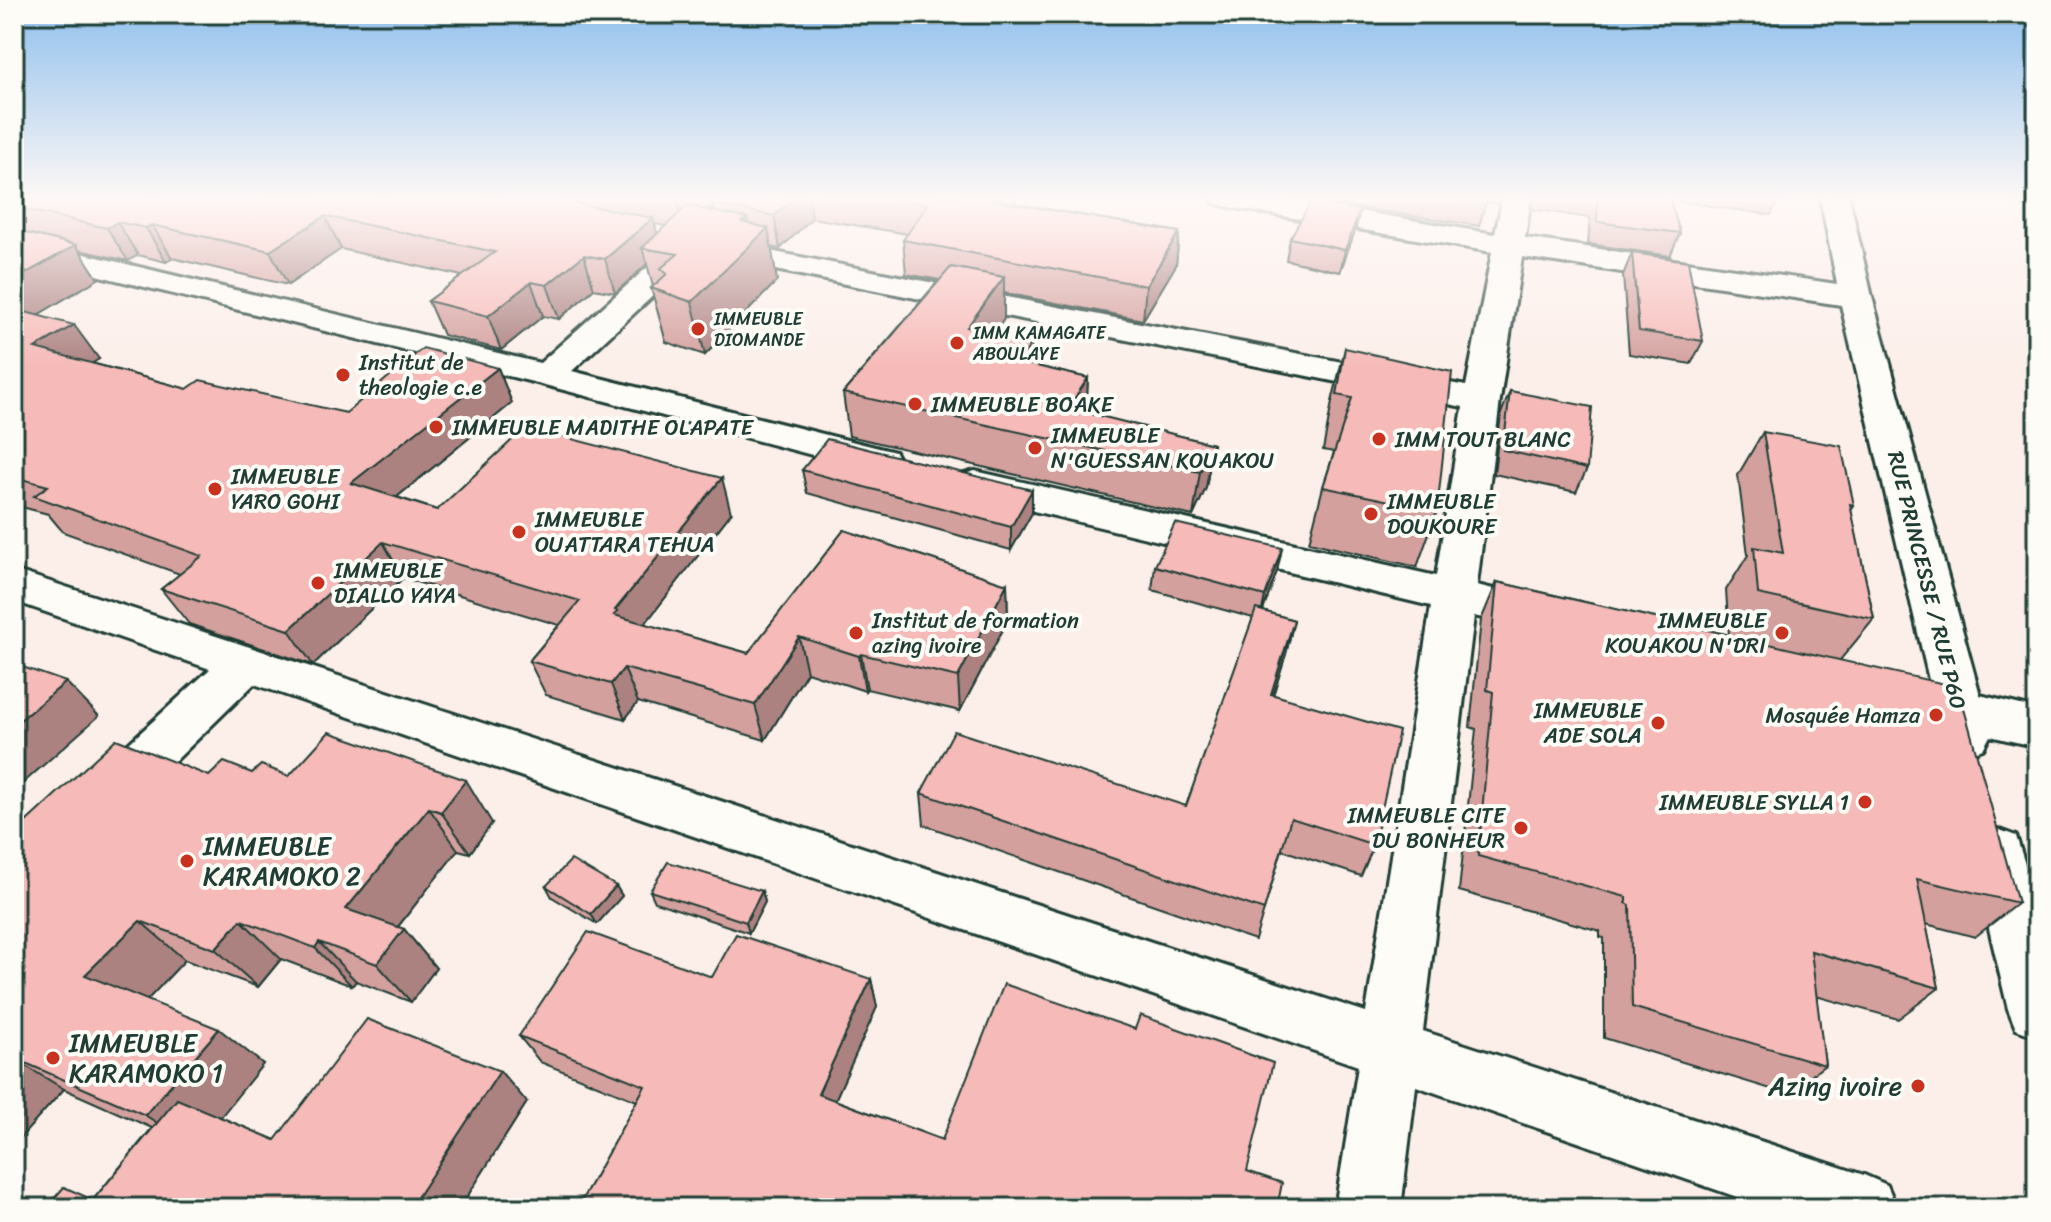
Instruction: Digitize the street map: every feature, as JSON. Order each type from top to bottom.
[{"type":"street","points":[[47,254],[547,375],[922,471],[1592,627]]},
{"type":"street","points":[[547,375],[663,254]]},
{"type":"street","points":[[736,254],[1482,400]]},
{"type":"street","points":[[1368,1208],[1482,400],[1506,254]]},
{"type":"street","points":[[1568,254],[1856,297]]},
{"type":"street","name":"RUE PRINCESSE / RUE P60","points":[[1847,254],[1975,769]]},
{"type":"street","points":[[14,585],[1864,1208]]},
{"type":"street","points":[[81,820],[248,662]]},
{"type":"street","points":[[1868,689],[2037,728]]},
{"type":"street","points":[[1987,814],[2037,1009]]},
{"type":"building","points":[[14,254],[60,254],[14,280]]},
{"type":"building","points":[[492,254],[611,254],[605,259],[584,255],[547,285],[531,282],[488,316],[428,301]]},
{"type":"building","points":[[678,254],[741,254],[692,302],[651,288],[667,274],[661,268]]},
{"type":"building","points":[[977,254],[1166,254],[1146,286]]},
{"type":"building","points":[[1632,254],[1688,261],[1703,341],[1639,331]]},
{"type":"building","points":[[951,267],[1004,277],[967,327],[1032,342],[1019,362],[1088,378],[1068,408],[1213,444],[1200,472],[843,393]]},
{"type":"building","points":[[14,309],[74,325],[35,348],[187,389],[200,380],[346,413],[423,348],[498,368],[351,483],[437,510],[526,427],[722,478],[614,615],[748,653],[844,530],[1007,584],[958,677],[859,656],[799,637],[755,705],[624,668],[611,684],[529,661],[580,601],[383,542],[289,630],[161,589],[202,556],[34,496],[48,486],[14,477]]},
{"type":"building","points":[[1345,348],[1452,372],[1437,511],[1323,487],[1352,398],[1337,395]]},
{"type":"building","points":[[1510,391],[1592,407],[1587,469],[1503,450]]},
{"type":"building","points":[[1763,432],[1841,446],[1874,619],[1758,594],[1754,547],[1783,553]]},
{"type":"building","points":[[827,439],[1032,490],[1011,527],[802,470]]},
{"type":"building","points":[[1175,523],[1282,548],[1265,596],[1155,566]]},
{"type":"building","points":[[1497,582],[1958,687],[2018,903],[1917,879],[1939,988],[1811,951],[1825,1065],[1632,1007],[1630,905],[1626,903],[1626,897],[1478,856],[1493,692],[1487,690]]},
{"type":"building","points":[[1256,609],[1294,620],[1271,694],[1399,731],[1374,845],[1291,818],[1264,910],[921,793],[954,731],[1186,806]]},
{"type":"building","points":[[14,664],[66,682],[14,725]]},
{"type":"building","points":[[329,732],[466,780],[441,812],[429,808],[346,909],[404,929],[377,964],[319,942],[315,948],[241,920],[215,949],[140,921],[85,975],[219,1029],[145,1115],[14,1058],[14,833],[116,739],[209,776],[224,762],[252,773],[261,765],[289,776]]},
{"type":"building","points":[[571,860],[616,886],[591,914],[546,886]]},
{"type":"building","points":[[668,862],[762,891],[746,922],[650,891]]},
{"type":"building","points":[[588,932],[712,977],[736,934],[871,979],[818,1094],[942,1140],[1004,984],[1135,1029],[1140,1015],[1273,1063],[1247,1171],[1282,1183],[1277,1208],[578,1207],[645,1086],[519,1036]]},
{"type":"building","points":[[367,1019],[500,1071],[410,1208],[46,1208],[64,1187],[93,1200],[177,1099],[275,1140]]},
{"type":"place","name":"IMMEUBLE DIOMANDE","points":[[698,329]]},
{"type":"place","name":"IMM KAMAGATE ABOULAYE","points":[[957,343]]},
{"type":"place","name":"Institut de theologie c.e","points":[[343,375]]},
{"type":"place","name":"IMMEUBLE BOAKE","points":[[915,404]]},
{"type":"place","name":"IMMEUBLE MADITHE OLAPATE","points":[[436,427]]},
{"type":"place","name":"IMM TOUT BLANC","points":[[1379,439]]},
{"type":"place","name":"IMMEUBLE N'GUESSAN KOUAKOU","points":[[1035,448]]},
{"type":"place","name":"IMMEUBLE YARO GOHI","points":[[215,489]]},
{"type":"place","name":"IMMEUBLE DOUKOURE","points":[[1371,514]]},
{"type":"place","name":"IMMEUBLE OUATTARA TEHUA","points":[[519,532]]},
{"type":"place","name":"IMMEUBLE DIALLO YAYA","points":[[318,583]]},
{"type":"place","name":"Institut de formation azing ivoire","points":[[856,633]]},
{"type":"place","name":"IMMEUBLE KOUAKOU N'DRI","points":[[1782,633]]},
{"type":"place","name":"Mosquée Hamza","points":[[1936,715]]},
{"type":"place","name":"IMMEUBLE ADE SOLA","points":[[1658,723]]},
{"type":"place","name":"IMMEUBLE SYLLA 1","points":[[1865,802]]},
{"type":"place","name":"IMMEUBLE CITE DU BONHEUR","points":[[1521,828]]},
{"type":"place","name":"IMMEUBLE KARAMOKO 2","points":[[187,861]]},
{"type":"place","name":"IMMEUBLE KARAMOKO 1","points":[[53,1058]]},
{"type":"place","name":"Azing ivoire","points":[[1918,1086]]}]
